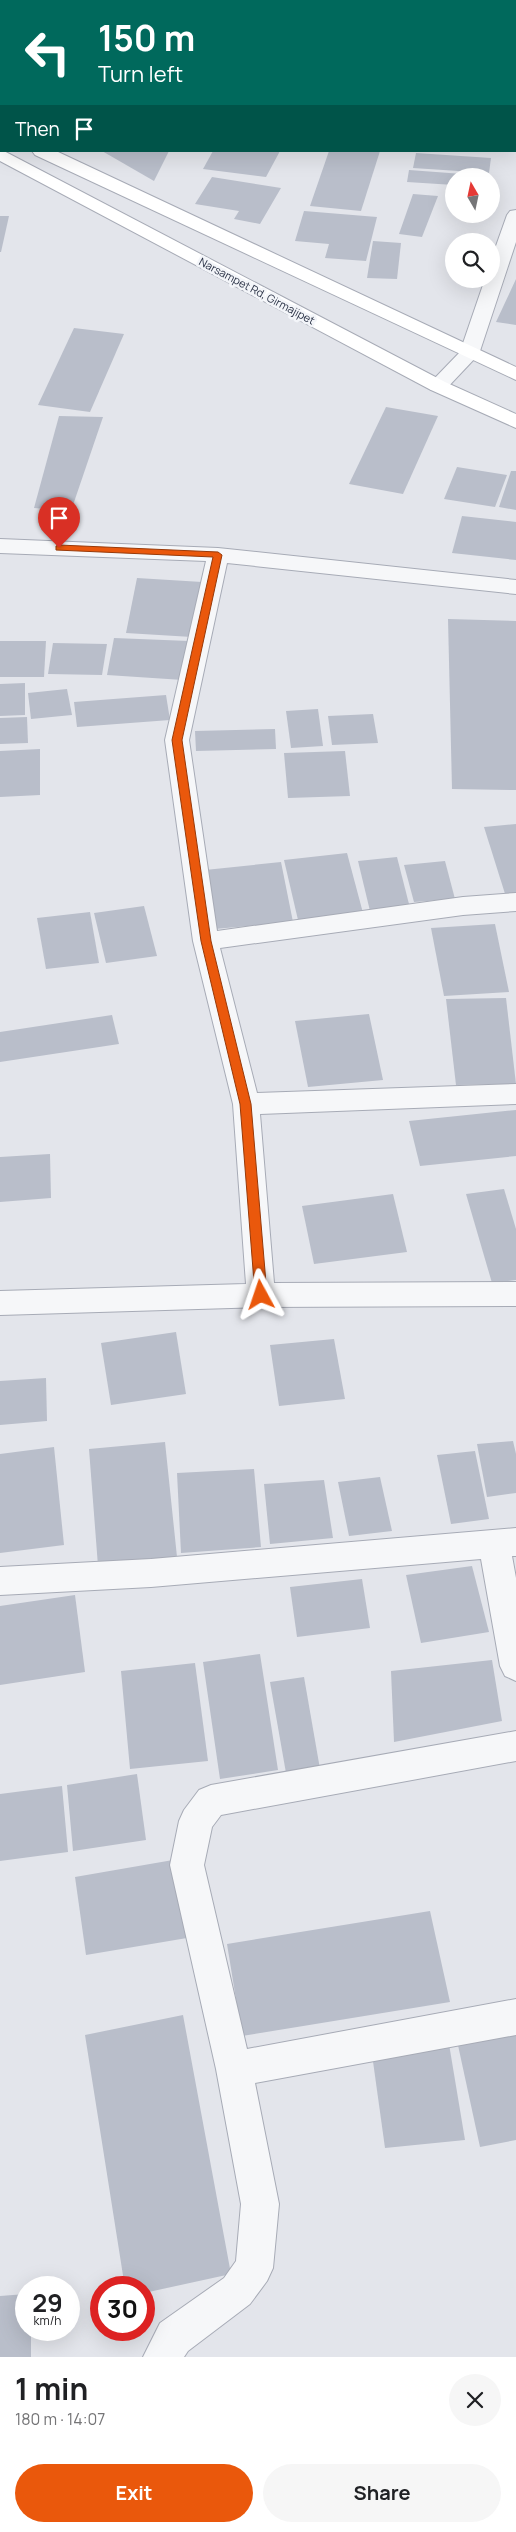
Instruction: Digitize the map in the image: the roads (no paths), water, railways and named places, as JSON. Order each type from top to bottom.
[{"type":"main road","points":[[43,152],[469,354],[516,374]]},
{"type":"main road","name":"Narsampet Rd, Girmajipet","points":[[0,154],[438,386],[516,422]]},
{"type":"street","points":[[438,386],[469,354],[512,236],[516,215]]},
{"type":"street","points":[[0,546],[218,555],[516,587]]},
{"type":"street","points":[[218,555],[177,740],[206,941],[246,1104],[261,1295]]},
{"type":"street","points":[[206,941],[463,906],[516,902]]},
{"type":"street","points":[[246,1104],[516,1094]]},
{"type":"street","points":[[0,1303],[261,1295],[516,1294]]},
{"type":"street","points":[[0,1581],[151,1573],[505,1543],[516,1666]]},
{"type":"street","points":[[162,2357],[174,2336],[237,2292],[254,2268],[260,2204],[234,2069],[187,1865],[196,1821],[210,1801],[516,1746]]},
{"type":"street","points":[[234,2069],[516,2017]]}]
